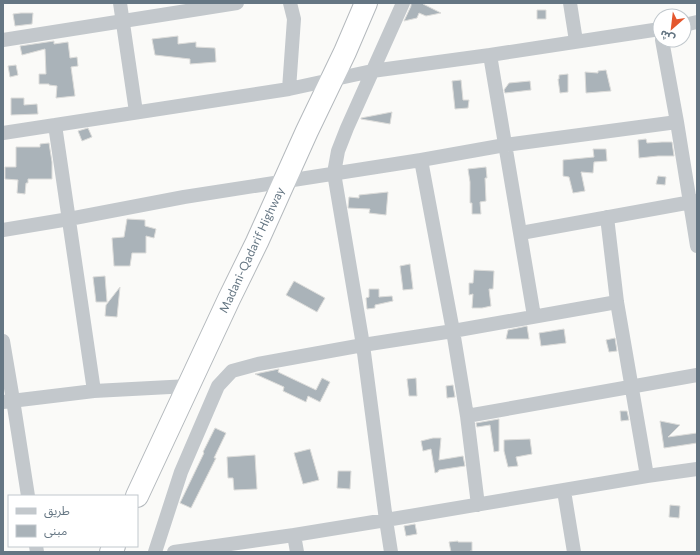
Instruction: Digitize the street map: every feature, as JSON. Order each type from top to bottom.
[{"type":"highway","name":"Madani-Qadarif Highway","points":[[137,495],[257,242],[366,3]]},
{"type":"street","points":[[120,3],[136,112]]},
{"type":"street","points":[[3,40],[207,6],[237,3]]},
{"type":"street","points":[[289,89],[294,19],[290,3]]},
{"type":"street","points":[[392,552],[386,520],[363,345],[334,173],[338,151],[344,134],[403,3]]},
{"type":"street","points":[[570,3],[576,42]]},
{"type":"street","points":[[3,133],[289,89],[372,71],[652,31]]},
{"type":"street","points":[[664,48],[694,202],[697,246]]},
{"type":"street","points":[[490,55],[534,316]]},
{"type":"street","points":[[3,230],[184,197],[421,160],[505,145],[678,122]]},
{"type":"street","points":[[55,125],[94,391]]},
{"type":"street","points":[[421,160],[453,331],[467,416],[478,504]]},
{"type":"street","points":[[521,233],[694,202]]},
{"type":"street","points":[[607,217],[617,302],[647,476]]},
{"type":"street","points":[[155,552],[184,465],[218,386],[232,371],[258,364],[363,345],[453,331],[617,302]]},
{"type":"street","points":[[3,342],[8,401],[28,495]]},
{"type":"street","points":[[467,416],[697,375]]},
{"type":"street","points":[[8,401],[94,391],[189,386]]},
{"type":"street","points":[[174,552],[209,550],[478,504],[697,469]]},
{"type":"street","points":[[564,491],[574,552]]},
{"type":"street","points":[[294,535],[297,552]]},
{"type":"building","points":[[411,3],[424,3],[423,4],[441,13],[426,16],[419,13],[417,18],[404,21]]},
{"type":"building","points":[[537,10],[546,10],[546,19],[537,19]]},
{"type":"building","points":[[33,13],[32,24],[15,26],[13,14]]},
{"type":"building","points":[[178,36],[178,44],[196,42],[196,47],[215,48],[216,62],[190,64],[190,59],[155,55],[152,39]]},
{"type":"building","points":[[54,41],[54,44],[68,42],[70,58],[77,57],[78,66],[71,67],[75,96],[56,98],[57,86],[39,84],[39,74],[46,74],[45,49],[22,55],[20,46]]},
{"type":"building","points":[[16,65],[18,75],[10,77],[8,66]]},
{"type":"building","points":[[606,70],[611,91],[586,93],[585,72],[598,73],[598,71]]},
{"type":"building","points":[[568,74],[568,92],[560,93],[558,79],[559,75]]},
{"type":"building","points":[[461,80],[463,100],[469,100],[468,108],[455,109],[452,81]]},
{"type":"building","points":[[530,81],[531,90],[505,93],[504,90],[509,83]]},
{"type":"building","points":[[11,98],[24,98],[24,105],[37,104],[38,114],[11,115]]},
{"type":"building","points":[[392,112],[390,124],[361,119],[361,118]]},
{"type":"building","points":[[88,128],[92,137],[82,141],[78,131]]},
{"type":"building","points":[[646,139],[647,143],[672,142],[674,156],[639,158],[638,140]]},
{"type":"building","points":[[49,143],[52,162],[52,179],[28,179],[25,194],[17,193],[18,180],[5,179],[5,167],[16,167],[16,147],[40,147],[40,144]]},
{"type":"building","points":[[593,149],[606,149],[607,161],[594,162],[593,173],[581,172],[585,191],[573,193],[569,177],[563,176],[563,160],[594,157]]},
{"type":"building","points":[[486,167],[486,201],[480,202],[481,214],[472,214],[468,169]]},
{"type":"building","points":[[658,176],[666,177],[665,185],[656,184]]},
{"type":"building","points":[[388,192],[386,215],[369,213],[370,209],[348,208],[349,197],[359,198],[359,195]]},
{"type":"building","points":[[127,219],[145,220],[145,226],[156,229],[154,238],[146,236],[146,253],[132,253],[130,266],[114,266],[112,238],[124,237]]},
{"type":"building","points":[[410,264],[413,289],[403,290],[400,266]]},
{"type":"building","points":[[474,270],[494,271],[493,289],[489,289],[491,306],[472,308],[473,294],[469,295],[469,283],[473,283]]},
{"type":"building","points":[[105,276],[107,302],[96,302],[93,277]]},
{"type":"building","points":[[294,281],[325,298],[317,312],[286,295]]},
{"type":"building","points":[[120,287],[117,317],[105,316],[106,305]]},
{"type":"building","points":[[369,289],[379,289],[379,297],[392,296],[393,301],[375,305],[375,308],[367,309],[366,298],[369,297]]},
{"type":"building","points":[[527,326],[529,339],[506,339],[508,330]]},
{"type":"building","points":[[564,329],[566,343],[541,346],[539,333]]},
{"type":"building","points":[[615,338],[617,351],[609,352],[606,340]]},
{"type":"building","points":[[279,369],[278,372],[316,390],[322,378],[330,382],[320,402],[308,396],[306,402],[283,391],[284,387],[255,374]]},
{"type":"building","points":[[416,378],[417,396],[409,396],[407,379]]},
{"type":"building","points":[[453,385],[455,397],[447,398],[446,386]]},
{"type":"building","points":[[620,411],[627,411],[629,420],[621,421]]},
{"type":"building","points":[[499,419],[499,451],[494,452],[490,425],[477,427],[476,423]]},
{"type":"building","points":[[660,421],[680,425],[668,437],[697,433],[697,443],[664,448]]},
{"type":"building","points":[[215,428],[226,433],[214,458],[216,458],[191,508],[180,503]]},
{"type":"building","points":[[441,438],[439,460],[463,456],[465,466],[439,470],[435,473],[431,449],[423,451],[421,441]]},
{"type":"building","points":[[530,439],[532,454],[516,457],[518,466],[508,467],[504,451],[504,440]]},
{"type":"building","points":[[310,449],[319,480],[303,484],[294,453]]},
{"type":"building","points":[[255,455],[257,489],[234,490],[233,478],[228,478],[227,457]]},
{"type":"building","points":[[338,471],[351,471],[350,489],[337,488]]},
{"type":"building","points":[[670,505],[680,506],[679,518],[669,517]]},
{"type":"building","points":[[415,524],[417,534],[406,536],[404,526]]},
{"type":"building","points":[[449,542],[472,542],[472,551],[451,552]]}]
